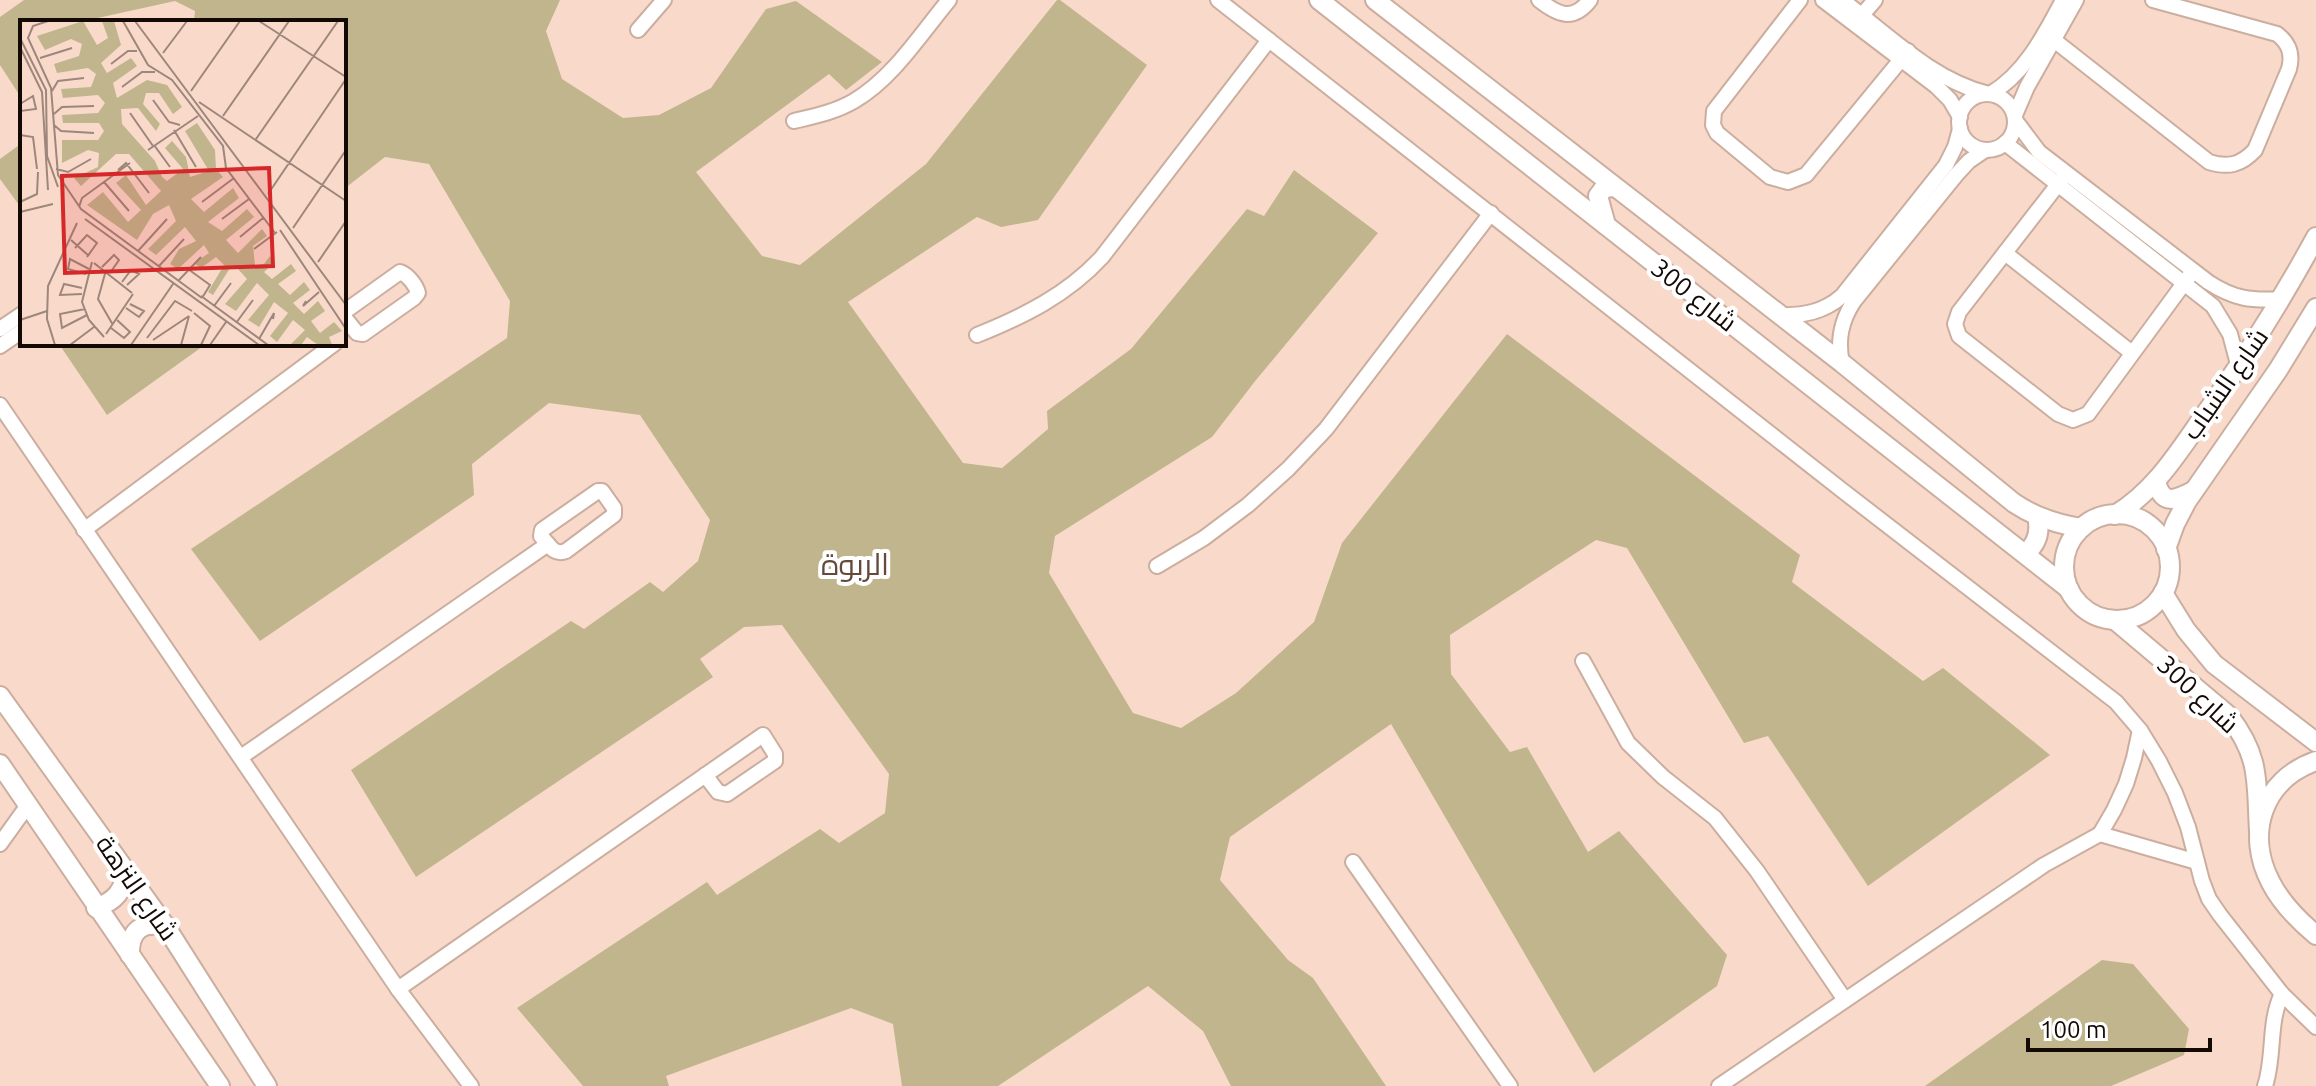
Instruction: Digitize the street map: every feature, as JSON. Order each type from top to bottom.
[{"type":"street","points":[[638,30],[664,0]]},
{"type":"street","points":[[794,121],[839,108],[879,83],[947,0]]},
{"type":"street","points":[[1218,0],[2116,702],[2140,730],[2175,793],[2205,890],[2220,915],[2282,994],[2316,1026]]},
{"type":"street","name":"شارع 300","points":[[1319,0],[2069,589]]},
{"type":"street","name":"شارع 300","points":[[1375,0],[1842,363],[2014,503],[2037,517],[2081,528]]},
{"type":"street","points":[[1539,0],[1564,14],[1580,11],[1590,0]]},
{"type":"street","points":[[1800,0],[1714,111],[1712,118],[1717,133],[1770,177],[1788,182],[1806,175],[1905,55]]},
{"type":"street","points":[[1823,0],[1943,77],[1965,88],[2003,99],[2039,152],[2062,179]]},
{"type":"street","points":[[1842,0],[1943,92],[1972,145],[1985,150]]},
{"type":"street","points":[[1862,15],[1875,0]]},
{"type":"street","points":[[1842,363],[1839,351],[1842,324],[1854,301],[1969,161],[1985,150],[2005,143],[2013,133],[2015,118],[2063,0]]},
{"type":"street","points":[[1779,315],[1796,316],[1824,308],[1842,296],[1946,165],[1970,100],[1990,94],[2014,77],[2076,0]]},
{"type":"street","points":[[2049,36],[2209,162],[2221,166],[2234,165],[2246,159],[2255,150],[2289,69],[2289,47],[2277,34],[2153,0]]},
{"type":"street","points":[[977,335],[1022,317],[1084,277],[1269,40]]},
{"type":"street","points":[[2005,143],[2062,179],[2189,277],[2223,319],[2239,368]]},
{"type":"street","points":[[1560,189],[1570,188],[1577,179],[1570,153]]},
{"type":"street","points":[[2062,179],[1956,318],[1959,336],[2058,414],[2073,420],[2088,414],[2189,277]]},
{"type":"street","points":[[1606,226],[1598,196],[1604,188],[1613,187]]},
{"type":"street","points":[[1157,566],[1204,538],[1248,505],[1326,429],[1491,213]]},
{"type":"street","name":"شارع الشباب","points":[[2115,515],[2156,482],[2239,368],[2316,237]]},
{"type":"street","points":[[2005,253],[2132,353]]},
{"type":"street","points":[[346,312],[400,272],[406,274],[417,289],[414,298],[369,331],[349,333]]},
{"type":"street","points":[[2189,277],[2243,299],[2282,299]]},
{"type":"street","points":[[1824,308],[1830,319],[1842,324]]},
{"type":"street","name":"شارع الشباب","points":[[2166,549],[2175,524],[2195,490],[2278,370],[2316,308]]},
{"type":"street","points":[[0,329],[20,315]]},
{"type":"street","points":[[0,346],[20,332]]},
{"type":"street","points":[[84,530],[331,346]]},
{"type":"street","points":[[0,405],[398,989],[471,1086]]},
{"type":"street","points":[[2156,482],[2167,499],[2180,498],[2195,490]]},
{"type":"street","points":[[602,491],[614,508],[614,515],[566,551],[555,552],[548,544],[541,536],[542,530],[593,493],[602,491]]},
{"type":"street","points":[[2115,515],[2140,520],[2152,528],[2166,549],[2170,572],[2163,593],[2154,605],[2130,618],[2115,620],[2104,619],[2083,608],[2069,589],[2064,564],[2066,551],[2081,528],[2102,517],[2115,515]]},
{"type":"street","points":[[2025,554],[2039,533],[2037,517]]},
{"type":"street","points":[[241,757],[548,544]]},
{"type":"street","name":"شارع 300","points":[[2163,593],[2186,630],[2214,664],[2316,742]]},
{"type":"street","name":"شارع 300","points":[[2115,620],[2229,716],[2243,735],[2253,756],[2258,779],[2260,854],[2271,882],[2284,903],[2316,935]]},
{"type":"street","points":[[1583,661],[1628,743],[1663,777],[1715,818],[1757,871],[1845,1000]]},
{"type":"street","name":"شارع النزهة","points":[[0,696],[166,927],[267,1086]]},
{"type":"street","points":[[1719,1086],[2044,865],[2100,834],[2126,784],[2140,730]]},
{"type":"street","points":[[398,989],[705,775],[763,735],[775,754],[775,761],[727,794],[718,792],[705,775]]},
{"type":"street","points":[[2259,831],[2264,808],[2275,788],[2293,772],[2316,761]]},
{"type":"street","name":"شارع النزهة","points":[[0,764],[220,1086]]},
{"type":"street","points":[[0,844],[28,805]]},
{"type":"street","points":[[2100,834],[2197,862]]},
{"type":"street","points":[[1353,862],[1510,1086]]},
{"type":"street","points":[[96,908],[118,895],[125,884],[126,871]]},
{"type":"street","points":[[130,955],[129,944],[134,933],[144,926],[155,924],[166,927]]},
{"type":"street","points":[[2265,1086],[2272,1059],[2275,1012],[2282,994]]},
{"type":"shaded area","points":[[24,0],[560,0],[546,31],[562,79],[623,118],[659,115],[711,88],[766,9],[796,1],[882,62],[846,90],[829,74],[696,172],[762,256],[800,265],[926,164],[1060,0],[1147,65],[1038,220],[1001,227],[977,217],[848,302],[963,463],[1002,468],[1048,429],[1047,411],[1131,349],[1247,209],[1264,216],[1294,170],[1378,233],[1212,437],[1055,536],[1049,573],[1133,713],[1181,728],[1236,693],[1314,622],[1342,543],[1507,334],[1800,555],[1792,582],[1923,681],[1943,668],[2050,755],[1868,886],[1768,736],[1744,743],[1627,548],[1596,540],[1450,635],[1451,674],[1510,752],[1527,747],[1588,852],[1619,831],[1727,955],[1717,986],[1594,1073],[1391,724],[1230,837],[1220,880],[1288,960],[1313,978],[1386,1086],[1231,1086],[1203,1031],[1148,986],[998,1086],[902,1086],[893,1024],[851,1008],[666,1076],[669,1086],[583,1086],[517,1008],[707,882],[717,895],[820,829],[839,843],[885,813],[889,774],[782,625],[744,627],[700,659],[713,677],[416,877],[351,770],[571,621],[584,629],[650,582],[663,592],[698,561],[710,520],[640,415],[549,403],[472,464],[474,495],[260,641],[191,549],[507,338],[510,301],[429,164],[385,157],[346,187],[346,20],[194,20],[195,11],[175,1],[92,20],[20,20],[20,96],[0,65],[0,17]]},
{"type":"shaded area","points":[[20,144],[20,206],[0,179],[0,159]]},
{"type":"shaded area","points":[[60,346],[203,346],[107,415]]},
{"type":"shaded area","points":[[2102,960],[2133,964],[2189,1029],[2184,1055],[2111,1086],[1925,1086]]},
{"type":"district","name":"الربوة","points":[[855,565]]}]
